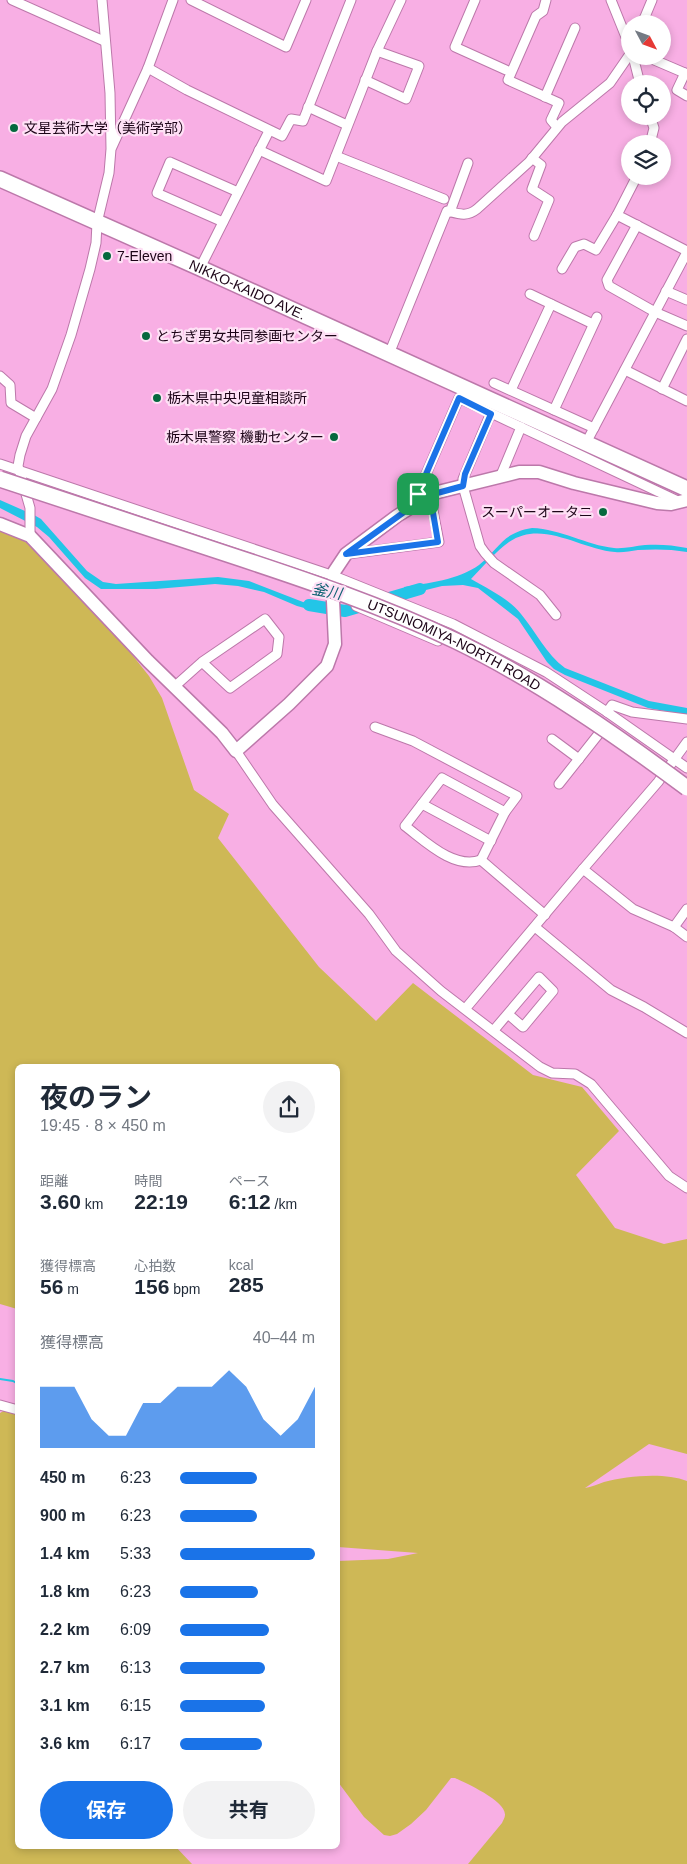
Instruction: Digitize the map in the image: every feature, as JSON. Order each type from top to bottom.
[{"type":"highway","name":"NIKKO-KAIDO AVE.","points":[[0,179],[586,443],[685,497]]},
{"type":"highway","name":"UTSUNOMIYA-NORTH ROAD","points":[[0,469],[342,583],[460,632],[561,688],[639,740],[687,776]]},
{"type":"highway","name":"UTSUNOMIYA-NORTH ROAD","points":[[0,479],[273,569],[339,592],[416,623],[505,666],[556,696],[632,747],[687,788]]},
{"type":"street","points":[[12,0],[104,42]]},
{"type":"street","points":[[30,532],[30,508],[18,466],[22,447],[52,389],[72,335],[90,269],[109,173],[111,149],[110,93],[104,42],[102,0]]},
{"type":"street","points":[[111,149],[148,68],[173,0]]},
{"type":"street","points":[[191,0],[286,47],[306,0]]},
{"type":"street","points":[[148,68],[187,90],[282,136],[291,119],[303,121],[352,0]]},
{"type":"street","points":[[260,150],[326,181],[377,51],[401,0]]},
{"type":"street","points":[[475,0],[455,47],[506,70]]},
{"type":"street","points":[[546,0],[542,10],[536,16],[508,80],[559,103],[551,120],[557,127]]},
{"type":"street","points":[[611,0],[621,25]]},
{"type":"street","points":[[646,15],[652,0]]},
{"type":"street","points":[[545,97],[575,28]]},
{"type":"street","points":[[365,80],[406,99],[419,66],[377,51]]},
{"type":"street","points":[[450,212],[470,214],[532,158],[557,127],[610,83],[622,65]]},
{"type":"street","points":[[667,65],[686,73],[677,90],[687,96]]},
{"type":"street","points":[[308,107],[347,125]]},
{"type":"street","points":[[200,268],[269,131]]},
{"type":"street","points":[[336,156],[444,199]]},
{"type":"street","points":[[532,158],[541,165],[532,189],[548,200],[534,236]]},
{"type":"street","points":[[223,222],[157,193],[170,162],[238,192]]},
{"type":"street","points":[[389,354],[448,211],[450,212],[468,163]]},
{"type":"street","points":[[562,269],[575,247],[584,244],[596,250],[632,185]]},
{"type":"street","points":[[586,443],[687,252],[617,215]]},
{"type":"street","points":[[637,225],[607,280],[609,286],[655,312],[687,326]]},
{"type":"street","points":[[666,291],[687,300]]},
{"type":"street","points":[[530,294],[550,304],[595,320],[554,410]]},
{"type":"street","points":[[510,390],[550,304]]},
{"type":"street","points":[[662,389],[687,338]]},
{"type":"street","points":[[625,370],[687,402]]},
{"type":"street","points":[[0,376],[10,385],[11,403],[36,418]]},
{"type":"street","points":[[494,384],[594,428]]},
{"type":"street","points":[[418,502],[420,488],[459,398],[520,427],[685,497]]},
{"type":"street","points":[[491,414],[465,474],[463,486],[480,546],[494,563],[540,595],[556,615]]},
{"type":"street","points":[[501,475],[520,427]]},
{"type":"street","points":[[0,464],[334,576],[453,624],[546,672],[687,768]]},
{"type":"street","points":[[236,751],[289,704],[327,666],[335,644],[334,572],[346,554],[430,495],[501,475],[519,472],[539,472],[657,503],[672,504],[685,497]]},
{"type":"street","points":[[0,484],[333,599],[483,659],[568,708],[687,793]]},
{"type":"street","points":[[346,554],[438,542],[430,495]]},
{"type":"street","points":[[0,524],[30,532],[174,687],[222,733],[273,805],[369,914],[396,951],[441,991],[466,1008],[540,1067],[552,1073],[575,1074],[591,1084],[669,1176],[687,1188]]},
{"type":"street","points":[[174,687],[202,662],[265,619],[279,637],[277,654],[230,688],[202,662]]},
{"type":"street","points":[[607,712],[612,705],[632,712],[687,720]]},
{"type":"street","points":[[374,727],[413,741],[517,796],[506,812],[482,860],[474,863],[450,858],[428,844],[405,826],[442,778],[506,812]]},
{"type":"street","points":[[559,784],[601,732]]},
{"type":"street","points":[[552,739],[579,758]]},
{"type":"street","points":[[466,1008],[663,775],[687,742]]},
{"type":"street","points":[[422,804],[491,841]]},
{"type":"street","points":[[482,860],[545,915]]},
{"type":"street","points":[[583,869],[633,909],[674,927],[687,937]]},
{"type":"street","points":[[674,927],[687,909]]},
{"type":"street","points":[[535,927],[612,990],[687,1033]]},
{"type":"street","points":[[494,1030],[540,977],[553,991],[523,1027],[508,1014]]},
{"type":"street","points":[[0,1405],[15,1409]]},
{"type":"shaded area","points":[[0,530],[23,538],[126,647],[149,676],[162,698],[194,790],[229,814],[218,838],[319,967],[376,1021],[413,983],[533,1075],[582,1087],[619,1131],[576,1175],[615,1228],[664,1244],[687,1239],[687,1454],[649,1444],[585,1488],[613,1480],[646,1476],[678,1478],[687,1481],[687,1864],[468,1864],[502,1823],[505,1816],[504,1810],[493,1798],[468,1784],[451,1778],[426,1810],[411,1824],[397,1834],[390,1836],[384,1835],[364,1817],[340,1785],[340,1561],[388,1559],[418,1553],[340,1547],[340,1064],[15,1064],[15,1308],[0,1304]]},
{"type":"shaded area","points":[[15,1404],[15,1849],[178,1849],[192,1864],[0,1864],[0,1413]]},
{"type":"water","points":[[0,500],[41,519],[87,571],[103,582],[116,584],[218,577],[249,581],[303,602],[324,607],[323,613],[297,606],[264,592],[238,586],[215,584],[156,589],[101,589],[85,578],[49,537],[37,527],[0,508]]},
{"type":"water","points":[[532,528],[553,531],[593,544],[614,548],[671,545],[687,548],[687,552],[656,549],[615,552],[602,550],[561,537],[535,533],[509,542],[471,579],[498,594],[516,608],[547,650],[565,668],[649,701],[687,708],[687,715],[648,708],[554,669],[547,662],[518,619],[478,588],[463,585],[442,586],[406,595],[404,587],[443,580],[471,570],[486,559],[508,537],[522,530]]},
{"type":"waterway","name":"釜川","points":[[309,605],[345,611],[420,589]]},
{"type":"waterway","points":[[0,1379],[15,1382]]},
{"type":"place","name":"文星芸術大学（美術学部）","points":[[14,128]]},
{"type":"place","name":"7-Eleven","points":[[107,256]]},
{"type":"place","name":"とちぎ男女共同参画センター","points":[[146,336]]},
{"type":"place","name":"栃木県中央児童相談所","points":[[157,398]]},
{"type":"place","name":"栃木県警察 機動センター","points":[[334,437]]},
{"type":"place","name":"スーパーオータニ","points":[[603,512]]},
{"type":"route","points":[[459,398],[491,414],[462,479],[463,486],[430,495],[438,542],[346,554],[418,502],[418,494],[459,398]]}]
